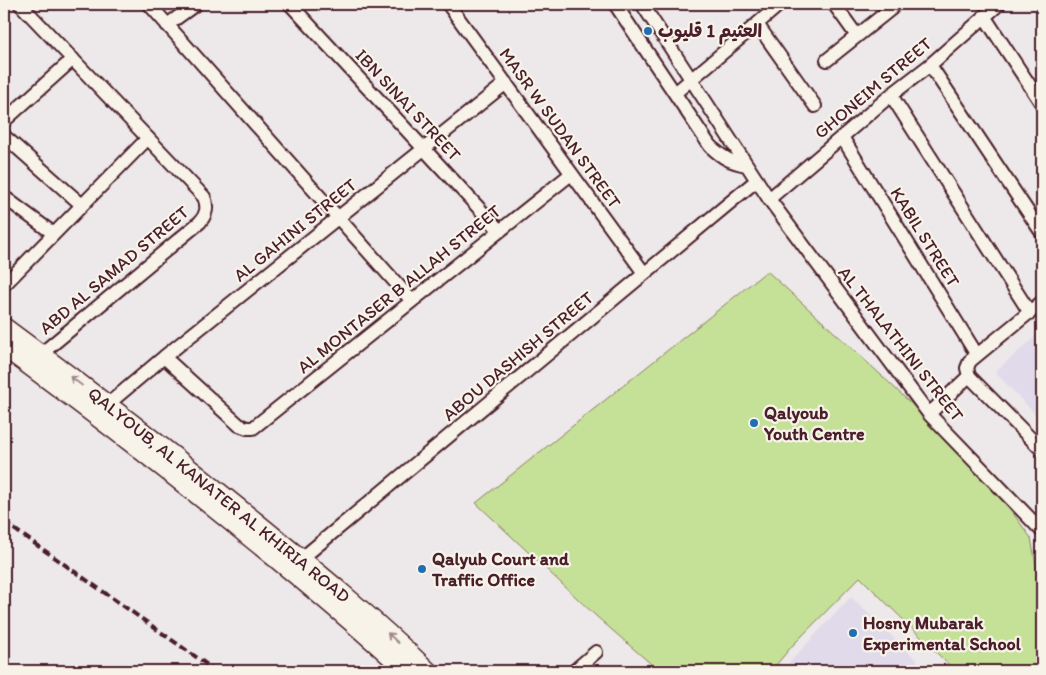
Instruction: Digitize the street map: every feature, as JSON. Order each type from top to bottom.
[{"type":"main road","name":"QALYOUB, AL KANATER AL KHIRIA ROAD","points":[[4,327],[212,486],[341,591],[428,671]]},
{"type":"main road","name":"QALYOUB, AL KANATER AL KHIRIA ROAD","points":[[4,347],[204,499],[328,601],[406,671]]},
{"type":"street","points":[[4,285],[148,138],[20,4]]},
{"type":"street","points":[[149,4],[412,301]]},
{"type":"street","points":[[167,25],[196,4]]},
{"type":"street","name":"IBN SINAI STREET","points":[[290,4],[500,230]]},
{"type":"street","name":"MASR W SUDAN STREET","points":[[448,4],[644,273]]},
{"type":"street","points":[[615,4],[710,146],[720,156],[733,163],[747,166]]},
{"type":"street","name":"AL THALATHINI STREET","points":[[642,4],[769,199],[929,414],[1042,531]]},
{"type":"street","points":[[675,93],[780,4]]},
{"type":"street","points":[[834,4],[857,36]]},
{"type":"street","name":"GHONEIM STREET","points":[[769,199],[930,65],[999,4]]},
{"type":"street","points":[[828,60],[892,8]]},
{"type":"street","points":[[984,16],[1042,104]]},
{"type":"street","points":[[757,24],[815,106]]},
{"type":"street","points":[[4,120],[73,59]]},
{"type":"street","points":[[930,65],[1042,233]]},
{"type":"street","name":"AL GAHINI STREET","points":[[107,405],[164,357],[506,83]]},
{"type":"street","points":[[892,95],[1030,313]]},
{"type":"street","points":[[4,136],[82,205]]},
{"type":"street","name":"KABIL STREET","points":[[842,137],[977,355]]},
{"type":"street","name":"ABD AL SAMAD STREET","points":[[41,354],[204,217],[207,203],[204,197],[148,138]]},
{"type":"street","name":"AL MONTASER B ALLAH STREET","points":[[164,357],[239,425],[253,428],[571,174]]},
{"type":"street","name":"ABOU DASHISH STREET","points":[[301,559],[757,180]]},
{"type":"street","points":[[4,197],[54,234]]},
{"type":"street","points":[[1042,302],[977,355],[968,364],[967,372],[1042,450]]},
{"type":"street","points":[[929,414],[969,376]]},
{"type":"street","points":[[574,671],[596,652]]},
{"type":"shaded area","points":[[1042,331],[1042,421],[995,372]]},
{"type":"shaded area","name":"Hosny Mubarak Experimental School","points":[[851,597],[928,671],[787,671],[784,668]]},
{"type":"green space","name":"Qalyoub Youth Centre","points":[[767,271],[880,374],[982,471],[1031,538],[1042,597],[1042,641],[1037,671],[955,671],[860,577],[792,646],[771,671],[659,671],[596,616],[476,503]]},
{"type":"railway","points":[[4,522],[216,671]]},
{"type":"place","name":"العثيم 1 قليوب","points":[[648,31]]},
{"type":"place","name":"Qalyoub Youth Centre","points":[[754,423]]},
{"type":"place","name":"Qalyub Court and Traffic Office","points":[[422,569]]},
{"type":"place","name":"Hosny Mubarak Experimental School","points":[[853,633]]}]
